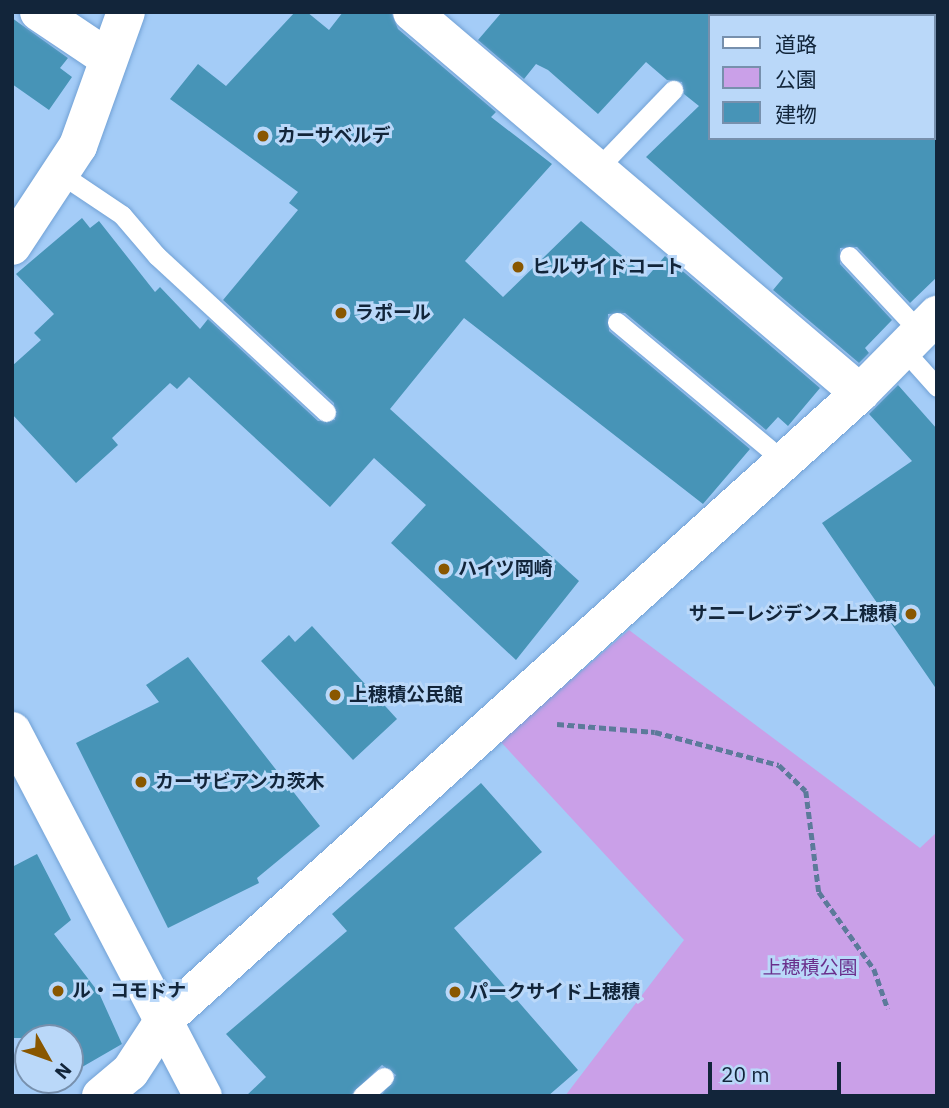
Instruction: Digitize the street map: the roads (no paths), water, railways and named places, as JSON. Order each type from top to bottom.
[{"type":"street","points":[[39,12],[109,60]]},
{"type":"street","points":[[12,246],[78,146],[125,12]]},
{"type":"street","points":[[412,12],[860,393]]},
{"type":"street","points":[[102,1096],[130,1072],[164,1020],[785,462],[860,393],[920,332]]},
{"type":"street","points":[[12,731],[203,1096]]},
{"type":"lane","points":[[597,169],[673,90]]},
{"type":"lane","points":[[61,174],[122,215],[157,256],[326,412]]},
{"type":"lane","points":[[849,256],[920,332],[937,387]]},
{"type":"lane","points":[[617,322],[785,462]]},
{"type":"lane","points":[[362,1096],[384,1077]]},
{"type":"place","name":"カーサベルデ","points":[[263,136]]},
{"type":"place","name":"ヒルサイドコート","points":[[518,267]]},
{"type":"place","name":"ラポール","points":[[341,313]]},
{"type":"place","name":"ハイツ岡崎","points":[[444,569]]},
{"type":"place","name":"サニーレジデンス上穂積","points":[[911,614]]},
{"type":"place","name":"上穂積公民館","points":[[335,695]]},
{"type":"place","name":"カーサビアンカ茨木","points":[[141,782]]},
{"type":"place","name":"ル・コモドナ","points":[[58,991]]},
{"type":"place","name":"パークサイド上穂積","points":[[455,992]]},
{"type":"park label","name":"上穂積公園","points":[[810,968]]}]
